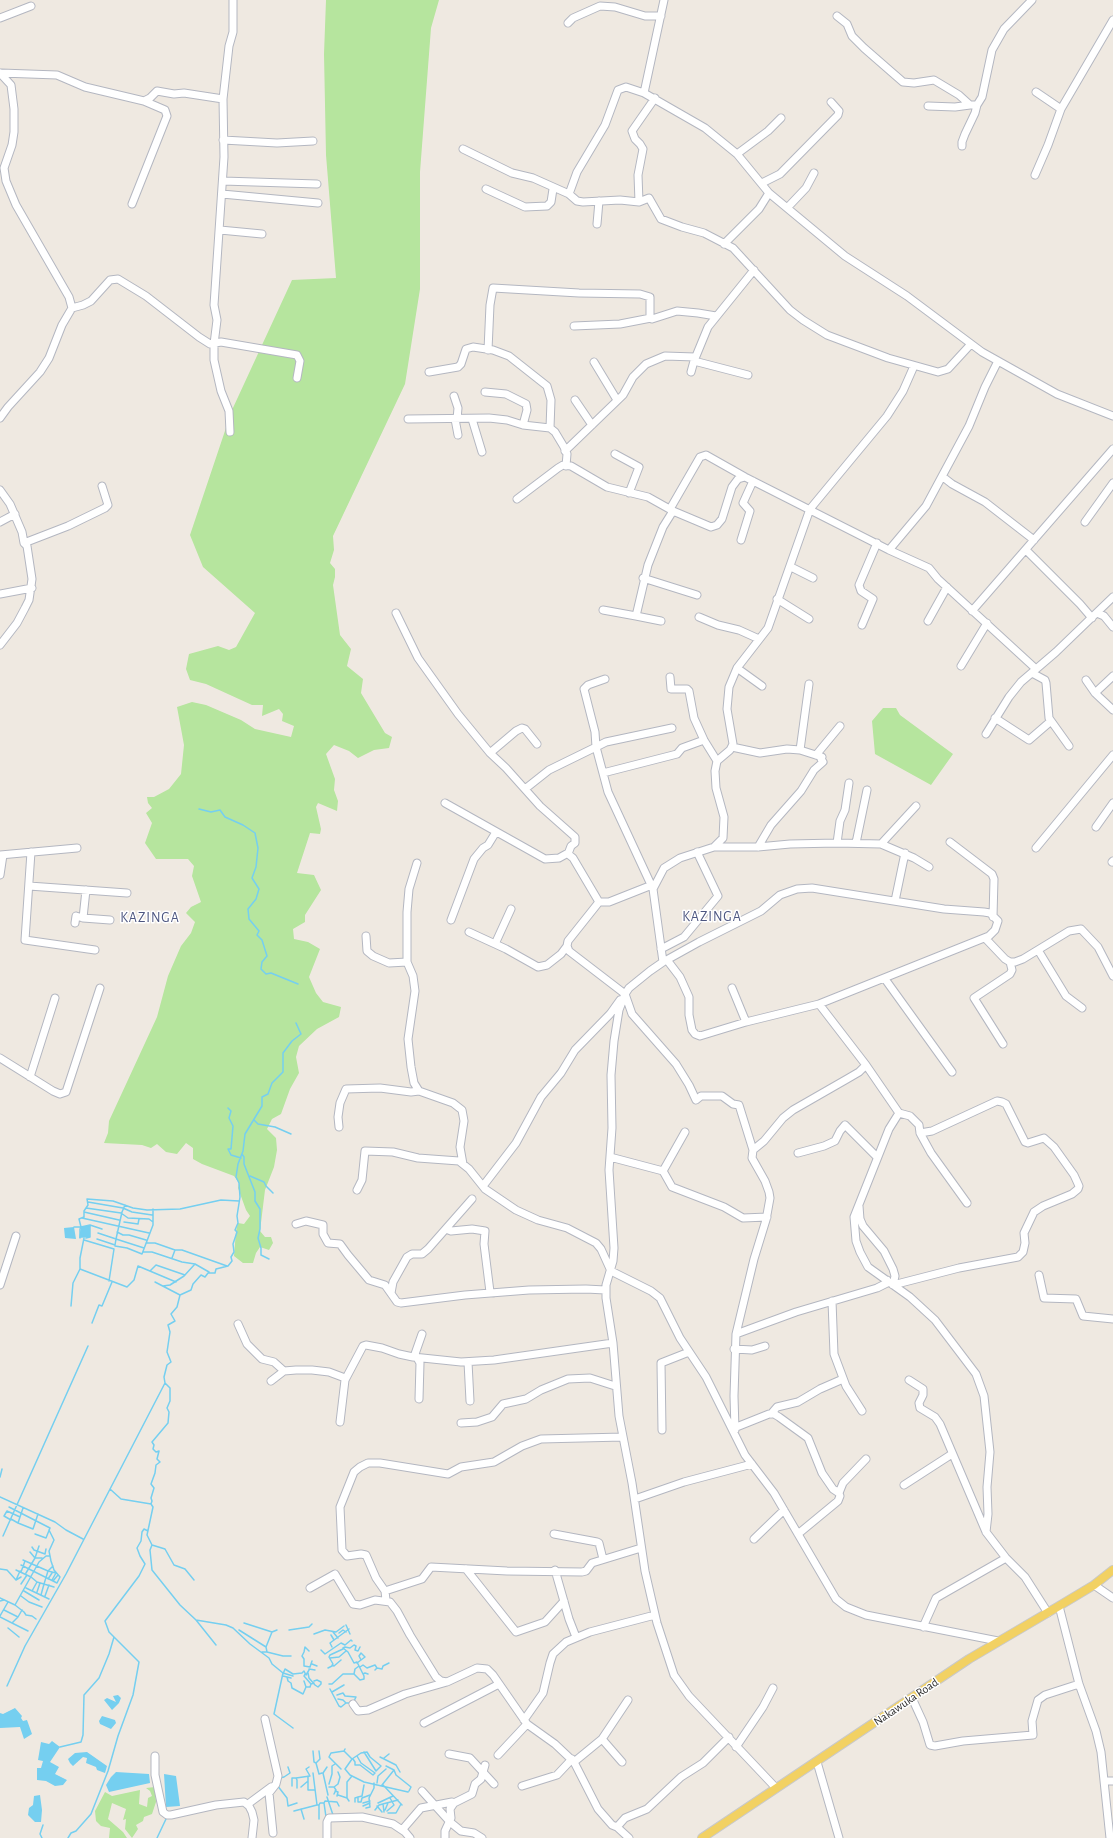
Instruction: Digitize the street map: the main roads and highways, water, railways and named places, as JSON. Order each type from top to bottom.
[{"type":"main road","name":"Nakawuka Road","points":[[702,1838],[969,1659],[1094,1585],[1113,1570]]},
{"type":"water","points":[[90,1225],[90,1237],[79,1238],[81,1227]]},
{"type":"water","points":[[74,1227],[76,1239],[65,1238],[64,1228]]},
{"type":"water","points":[[118,1695],[121,1698],[119,1703],[112,1710],[104,1700],[107,1698],[116,1702],[113,1696]]},
{"type":"water","points":[[15,1708],[22,1716],[21,1718],[23,1721],[27,1720],[32,1734],[24,1739],[20,1727],[0,1728],[0,1713],[3,1714]]},
{"type":"water","points":[[102,1716],[115,1720],[116,1723],[111,1729],[100,1724],[99,1721]]},
{"type":"water","points":[[52,1741],[60,1747],[50,1762],[59,1767],[55,1774],[67,1780],[63,1785],[55,1786],[46,1781],[37,1780],[37,1768],[41,1768],[43,1761],[38,1760],[41,1742],[49,1744]]},
{"type":"water","points":[[87,1752],[107,1766],[105,1773],[86,1763],[87,1758],[83,1757],[73,1766],[68,1759],[75,1753]]},
{"type":"water","points":[[116,1772],[149,1774],[150,1783],[109,1792],[106,1785]]},
{"type":"water","points":[[164,1774],[176,1776],[180,1806],[166,1807]]},
{"type":"water","points":[[40,1795],[42,1810],[41,1822],[35,1822],[28,1815],[29,1808],[33,1805],[34,1796]]},
{"type":"waterway","points":[[199,809],[211,812],[220,810],[225,817],[243,825],[255,833],[258,848],[256,867],[252,878],[259,889],[256,899],[248,909],[249,919],[259,931],[257,935],[262,940],[267,956],[262,962],[261,969],[266,974],[271,973],[298,984]]},
{"type":"waterway","points":[[151,1504],[154,1488],[151,1484],[156,1465],[160,1462],[157,1459],[159,1451],[156,1452],[153,1449],[154,1445],[152,1442],[168,1423],[169,1412],[167,1408],[170,1401],[170,1388],[165,1383],[164,1377],[167,1365],[171,1362],[167,1352],[170,1332],[168,1325],[175,1321],[171,1314],[177,1307],[180,1295],[191,1290],[193,1284],[201,1275],[205,1277],[208,1273],[215,1273],[216,1269],[228,1266],[232,1261],[231,1257],[234,1252],[233,1244],[237,1232],[235,1230],[238,1223],[237,1216],[240,1197],[239,1183],[236,1177],[238,1164],[243,1151],[245,1134],[262,1106],[262,1097],[268,1094],[272,1083],[283,1072],[283,1053],[292,1041],[301,1034],[296,1023]]},
{"type":"waterway","points":[[228,1108],[231,1111],[229,1118],[233,1126],[231,1149],[228,1149],[231,1155],[241,1158]]},
{"type":"waterway","points":[[254,1120],[258,1124],[275,1127],[291,1134]]},
{"type":"waterway","points":[[242,1154],[244,1157],[244,1164],[255,1192],[255,1201],[260,1209],[260,1229],[258,1238],[261,1248],[261,1255],[269,1259]]},
{"type":"waterway","points":[[250,1176],[264,1182],[273,1193]]},
{"type":"waterway","points":[[74,1227],[81,1227],[79,1219],[84,1217],[84,1211],[88,1205],[87,1199],[113,1201],[133,1208],[147,1210],[180,1209],[221,1200],[239,1201]]},
{"type":"waterway","points":[[88,1202],[152,1215]]},
{"type":"waterway","points":[[125,1205],[116,1239],[144,1248]]},
{"type":"waterway","points":[[86,1208],[121,1213],[128,1218],[149,1219],[153,1222]]},
{"type":"waterway","points":[[115,1246],[127,1248],[142,1254],[153,1225],[153,1209]]},
{"type":"waterway","points":[[84,1212],[119,1220]]},
{"type":"waterway","points":[[82,1218],[149,1233]]},
{"type":"waterway","points":[[124,1222],[138,1224],[139,1219]]},
{"type":"waterway","points":[[80,1238],[81,1227],[90,1225]]},
{"type":"waterway","points":[[86,1238],[90,1237],[90,1225],[102,1229]]},
{"type":"waterway","points":[[117,1232],[123,1235],[129,1235],[146,1240]]},
{"type":"waterway","points":[[97,1239],[115,1245],[116,1239],[98,1233]]},
{"type":"waterway","points":[[71,1306],[73,1283],[80,1269],[80,1258],[84,1238]]},
{"type":"waterway","points":[[84,1240],[114,1249],[109,1281]]},
{"type":"waterway","points":[[146,1243],[155,1243],[175,1250],[182,1250],[227,1266]]},
{"type":"waterway","points":[[172,1258],[175,1250]]},
{"type":"waterway","points":[[143,1252],[152,1252],[182,1262],[195,1264],[209,1272]]},
{"type":"waterway","points":[[163,1286],[170,1285],[184,1276],[195,1264]]},
{"type":"waterway","points":[[150,1271],[156,1265],[185,1275]]},
{"type":"waterway","points":[[80,1269],[127,1287],[134,1280],[138,1266],[176,1282]]},
{"type":"waterway","points":[[92,1323],[99,1305],[102,1306],[112,1282]]},
{"type":"waterway","points":[[155,1282],[180,1295]]},
{"type":"waterway","points":[[3,1536],[88,1346]]},
{"type":"waterway","points":[[7,1686],[25,1646],[66,1574],[165,1383]]},
{"type":"waterway","points":[[0,1477],[2,1469]]},
{"type":"waterway","points":[[110,1489],[121,1499],[151,1504],[153,1507],[147,1535],[152,1545],[150,1550],[152,1570],[180,1605],[196,1620],[226,1625],[233,1628],[250,1644],[269,1658],[272,1664],[283,1673],[274,1714],[293,1728]]},
{"type":"waterway","points":[[0,1497],[55,1522],[83,1539]]},
{"type":"waterway","points":[[9,1507],[50,1528],[46,1538],[35,1534]]},
{"type":"waterway","points":[[23,1508],[18,1523],[33,1529],[38,1514]]},
{"type":"waterway","points":[[11,1520],[4,1516],[7,1511],[20,1517]]},
{"type":"waterway","points":[[11,1519],[18,1523]]},
{"type":"waterway","points":[[68,1838],[71,1833],[76,1831],[91,1814],[108,1771],[118,1736],[133,1695],[139,1662],[109,1632],[105,1621],[139,1576],[145,1564],[137,1548],[141,1541],[142,1532],[144,1529],[148,1531]]},
{"type":"waterway","points":[[21,1565],[57,1583],[60,1577],[54,1570],[51,1561],[49,1551],[54,1540],[49,1530]]},
{"type":"waterway","points":[[152,1545],[165,1549],[174,1565],[185,1569],[194,1580]]},
{"type":"waterway","points":[[26,1573],[35,1558],[39,1546]]},
{"type":"waterway","points":[[32,1547],[34,1550],[45,1554],[46,1549]]},
{"type":"waterway","points":[[30,1552],[35,1558],[42,1558]]},
{"type":"waterway","points":[[15,1605],[39,1562],[46,1556],[50,1556]]},
{"type":"waterway","points":[[23,1560],[56,1573]]},
{"type":"waterway","points":[[21,1572],[25,1561]]},
{"type":"waterway","points":[[44,1584],[48,1571],[53,1566]]},
{"type":"waterway","points":[[0,1569],[7,1570],[16,1580],[21,1577]]},
{"type":"waterway","points":[[16,1570],[31,1577],[37,1582],[54,1587]]},
{"type":"waterway","points":[[16,1580],[20,1571]]},
{"type":"waterway","points":[[48,1579],[52,1573]]},
{"type":"waterway","points":[[52,1580],[56,1573]]},
{"type":"waterway","points":[[21,1584],[27,1575]]},
{"type":"waterway","points":[[53,1581],[58,1575]]},
{"type":"waterway","points":[[32,1591],[37,1582]]},
{"type":"waterway","points":[[37,1592],[40,1583]]},
{"type":"waterway","points":[[41,1595],[44,1584]]},
{"type":"waterway","points":[[45,1596],[49,1585]]},
{"type":"waterway","points":[[26,1588],[49,1599]]},
{"type":"waterway","points":[[24,1591],[39,1600]]},
{"type":"waterway","points":[[21,1596],[29,1602],[42,1607]]},
{"type":"waterway","points":[[0,1598],[15,1605],[26,1615],[32,1616],[36,1619]]},
{"type":"waterway","points":[[0,1601],[4,1600]]},
{"type":"waterway","points":[[0,1616],[8,1602]]},
{"type":"waterway","points":[[4,1610],[18,1617]]},
{"type":"waterway","points":[[0,1617],[12,1623],[22,1610]]},
{"type":"waterway","points":[[196,1620],[216,1645]]},
{"type":"waterway","points":[[12,1623],[28,1631]]},
{"type":"waterway","points":[[244,1623],[272,1632]]},
{"type":"waterway","points":[[289,1630],[309,1627],[312,1624]]},
{"type":"waterway","points":[[346,1625],[350,1634]]},
{"type":"waterway","points":[[314,1634],[325,1630],[336,1632],[344,1626]]},
{"type":"waterway","points":[[8,1628],[19,1637]]},
{"type":"waterway","points":[[332,1647],[330,1643],[349,1629]]},
{"type":"waterway","points":[[239,1630],[266,1647],[267,1652],[262,1652]]},
{"type":"waterway","points":[[266,1647],[272,1632],[277,1630]]},
{"type":"waterway","points":[[339,1633],[343,1630],[346,1632]]},
{"type":"waterway","points":[[333,1632],[338,1638]]},
{"type":"waterway","points":[[331,1635],[334,1640]]},
{"type":"waterway","points":[[60,1747],[81,1742],[83,1735],[84,1695],[99,1678],[114,1637]]},
{"type":"waterway","points":[[321,1650],[325,1654],[341,1643],[345,1645],[351,1640],[352,1641]]},
{"type":"waterway","points":[[354,1674],[355,1669],[359,1666],[357,1662],[354,1663],[348,1652],[343,1648],[350,1648],[354,1645],[356,1646],[355,1650],[358,1651],[360,1647]]},
{"type":"waterway","points":[[309,1651],[305,1647],[302,1656],[304,1659],[304,1666],[310,1667],[312,1661]]},
{"type":"waterway","points":[[328,1668],[333,1664],[329,1657],[330,1655],[343,1649]]},
{"type":"waterway","points":[[330,1658],[339,1657],[346,1651]]},
{"type":"waterway","points":[[267,1652],[283,1656],[291,1656]]},
{"type":"waterway","points":[[357,1663],[365,1657],[361,1653],[359,1656],[361,1660]]},
{"type":"waterway","points":[[332,1665],[334,1666],[341,1660]]},
{"type":"waterway","points":[[375,1670],[377,1668],[382,1669],[383,1666],[389,1663]]},
{"type":"waterway","points":[[312,1664],[317,1666]]},
{"type":"waterway","points":[[360,1667],[363,1665],[367,1668],[375,1665],[377,1668]]},
{"type":"waterway","points":[[329,1684],[332,1684],[343,1674],[354,1674],[360,1680],[364,1679],[359,1666]]},
{"type":"waterway","points":[[283,1674],[285,1669],[293,1674],[302,1673],[304,1671],[306,1675],[309,1670]]},
{"type":"waterway","points":[[309,1669],[315,1670]]},
{"type":"waterway","points":[[283,1673],[293,1676]]},
{"type":"waterway","points":[[308,1673],[309,1678],[315,1685],[318,1687],[321,1684],[321,1682],[317,1680],[314,1681]]},
{"type":"waterway","points":[[305,1674],[304,1676],[311,1684],[314,1683]]},
{"type":"waterway","points":[[363,1674],[368,1674]]},
{"type":"waterway","points":[[283,1676],[291,1678]]},
{"type":"waterway","points":[[287,1677],[292,1688],[303,1694],[306,1687]]},
{"type":"waterway","points":[[304,1681],[306,1687],[310,1687],[311,1684]]},
{"type":"waterway","points":[[332,1692],[344,1685]]},
{"type":"waterway","points":[[330,1689],[339,1706],[341,1707],[346,1703],[350,1703]]},
{"type":"waterway","points":[[337,1695],[343,1693],[345,1696],[356,1697],[354,1701]]},
{"type":"waterway","points":[[338,1699],[343,1700],[346,1703]]},
{"type":"waterway","points":[[345,1749],[344,1751],[352,1759],[345,1769],[350,1775],[364,1782],[408,1792]]},
{"type":"waterway","points":[[313,1751],[314,1762],[316,1763],[320,1759],[319,1751]]},
{"type":"waterway","points":[[341,1769],[329,1757],[331,1753],[344,1751]]},
{"type":"waterway","points":[[352,1759],[361,1753],[367,1752],[370,1757],[381,1766],[376,1771],[364,1752]]},
{"type":"waterway","points":[[384,1758],[389,1754]]},
{"type":"waterway","points":[[353,1759],[355,1765],[360,1765],[373,1775],[375,1773],[361,1763],[357,1756]]},
{"type":"waterway","points":[[380,1757],[396,1765],[400,1772]]},
{"type":"waterway","points":[[316,1763],[319,1774],[322,1773]]},
{"type":"waterway","points":[[329,1784],[332,1774],[332,1766],[335,1764]]},
{"type":"waterway","points":[[386,1766],[394,1770]]},
{"type":"waterway","points":[[280,1778],[290,1773],[288,1767]]},
{"type":"waterway","points":[[297,1788],[296,1778],[310,1776],[306,1769],[309,1767]]},
{"type":"waterway","points":[[327,1767],[323,1773],[328,1795]]},
{"type":"waterway","points":[[377,1783],[378,1776],[386,1769]]},
{"type":"waterway","points":[[382,1785],[394,1770],[396,1775],[411,1787],[409,1791]]},
{"type":"waterway","points":[[334,1787],[338,1784],[340,1777],[338,1772]]},
{"type":"waterway","points":[[313,1773],[317,1805],[324,1803],[325,1801],[337,1802],[339,1806]]},
{"type":"waterway","points":[[308,1776],[308,1790],[314,1790]]},
{"type":"waterway","points":[[347,1798],[347,1782],[352,1776]]},
{"type":"waterway","points":[[292,1786],[292,1778],[296,1778]]},
{"type":"waterway","points":[[301,1787],[308,1781]]},
{"type":"waterway","points":[[366,1808],[370,1807],[369,1798],[374,1788],[374,1783]]},
{"type":"waterway","points":[[277,1785],[287,1798],[288,1806],[297,1803]]},
{"type":"waterway","points":[[364,1785],[362,1796],[358,1797],[358,1802],[361,1802],[362,1798],[370,1795]]},
{"type":"waterway","points":[[383,1785],[402,1805]]},
{"type":"waterway","points":[[329,1787],[334,1787],[336,1790],[334,1794]]},
{"type":"waterway","points":[[335,1791],[338,1792],[337,1796]]},
{"type":"waterway","points":[[338,1795],[347,1798],[349,1801]]},
{"type":"waterway","points":[[378,1803],[393,1796]]},
{"type":"waterway","points":[[327,1797],[333,1815]]},
{"type":"waterway","points":[[355,1802],[355,1798],[358,1797]]},
{"type":"waterway","points":[[387,1811],[394,1805],[390,1798]]},
{"type":"waterway","points":[[375,1810],[379,1805],[398,1800]]},
{"type":"waterway","points":[[363,1803],[370,1801]]},
{"type":"waterway","points":[[324,1803],[326,1817]]},
{"type":"waterway","points":[[363,1806],[370,1803]]},
{"type":"waterway","points":[[385,1810],[388,1803]]},
{"type":"waterway","points":[[383,1804],[384,1812]]},
{"type":"waterway","points":[[388,1813],[396,1813],[401,1804]]},
{"type":"waterway","points":[[294,1811],[317,1805]]},
{"type":"waterway","points":[[319,1805],[319,1819]]},
{"type":"waterway","points":[[377,1806],[382,1812]]},
{"type":"waterway","points":[[301,1809],[304,1819]]},
{"type":"waterway","points":[[157,1838],[166,1819]]},
{"type":"waterway","points":[[42,1838],[40,1834],[43,1825]]},
{"type":"district","name":"KAZINGA","points":[[712,917]]},
{"type":"district","name":"KAZINGA","points":[[150,918]]}]
